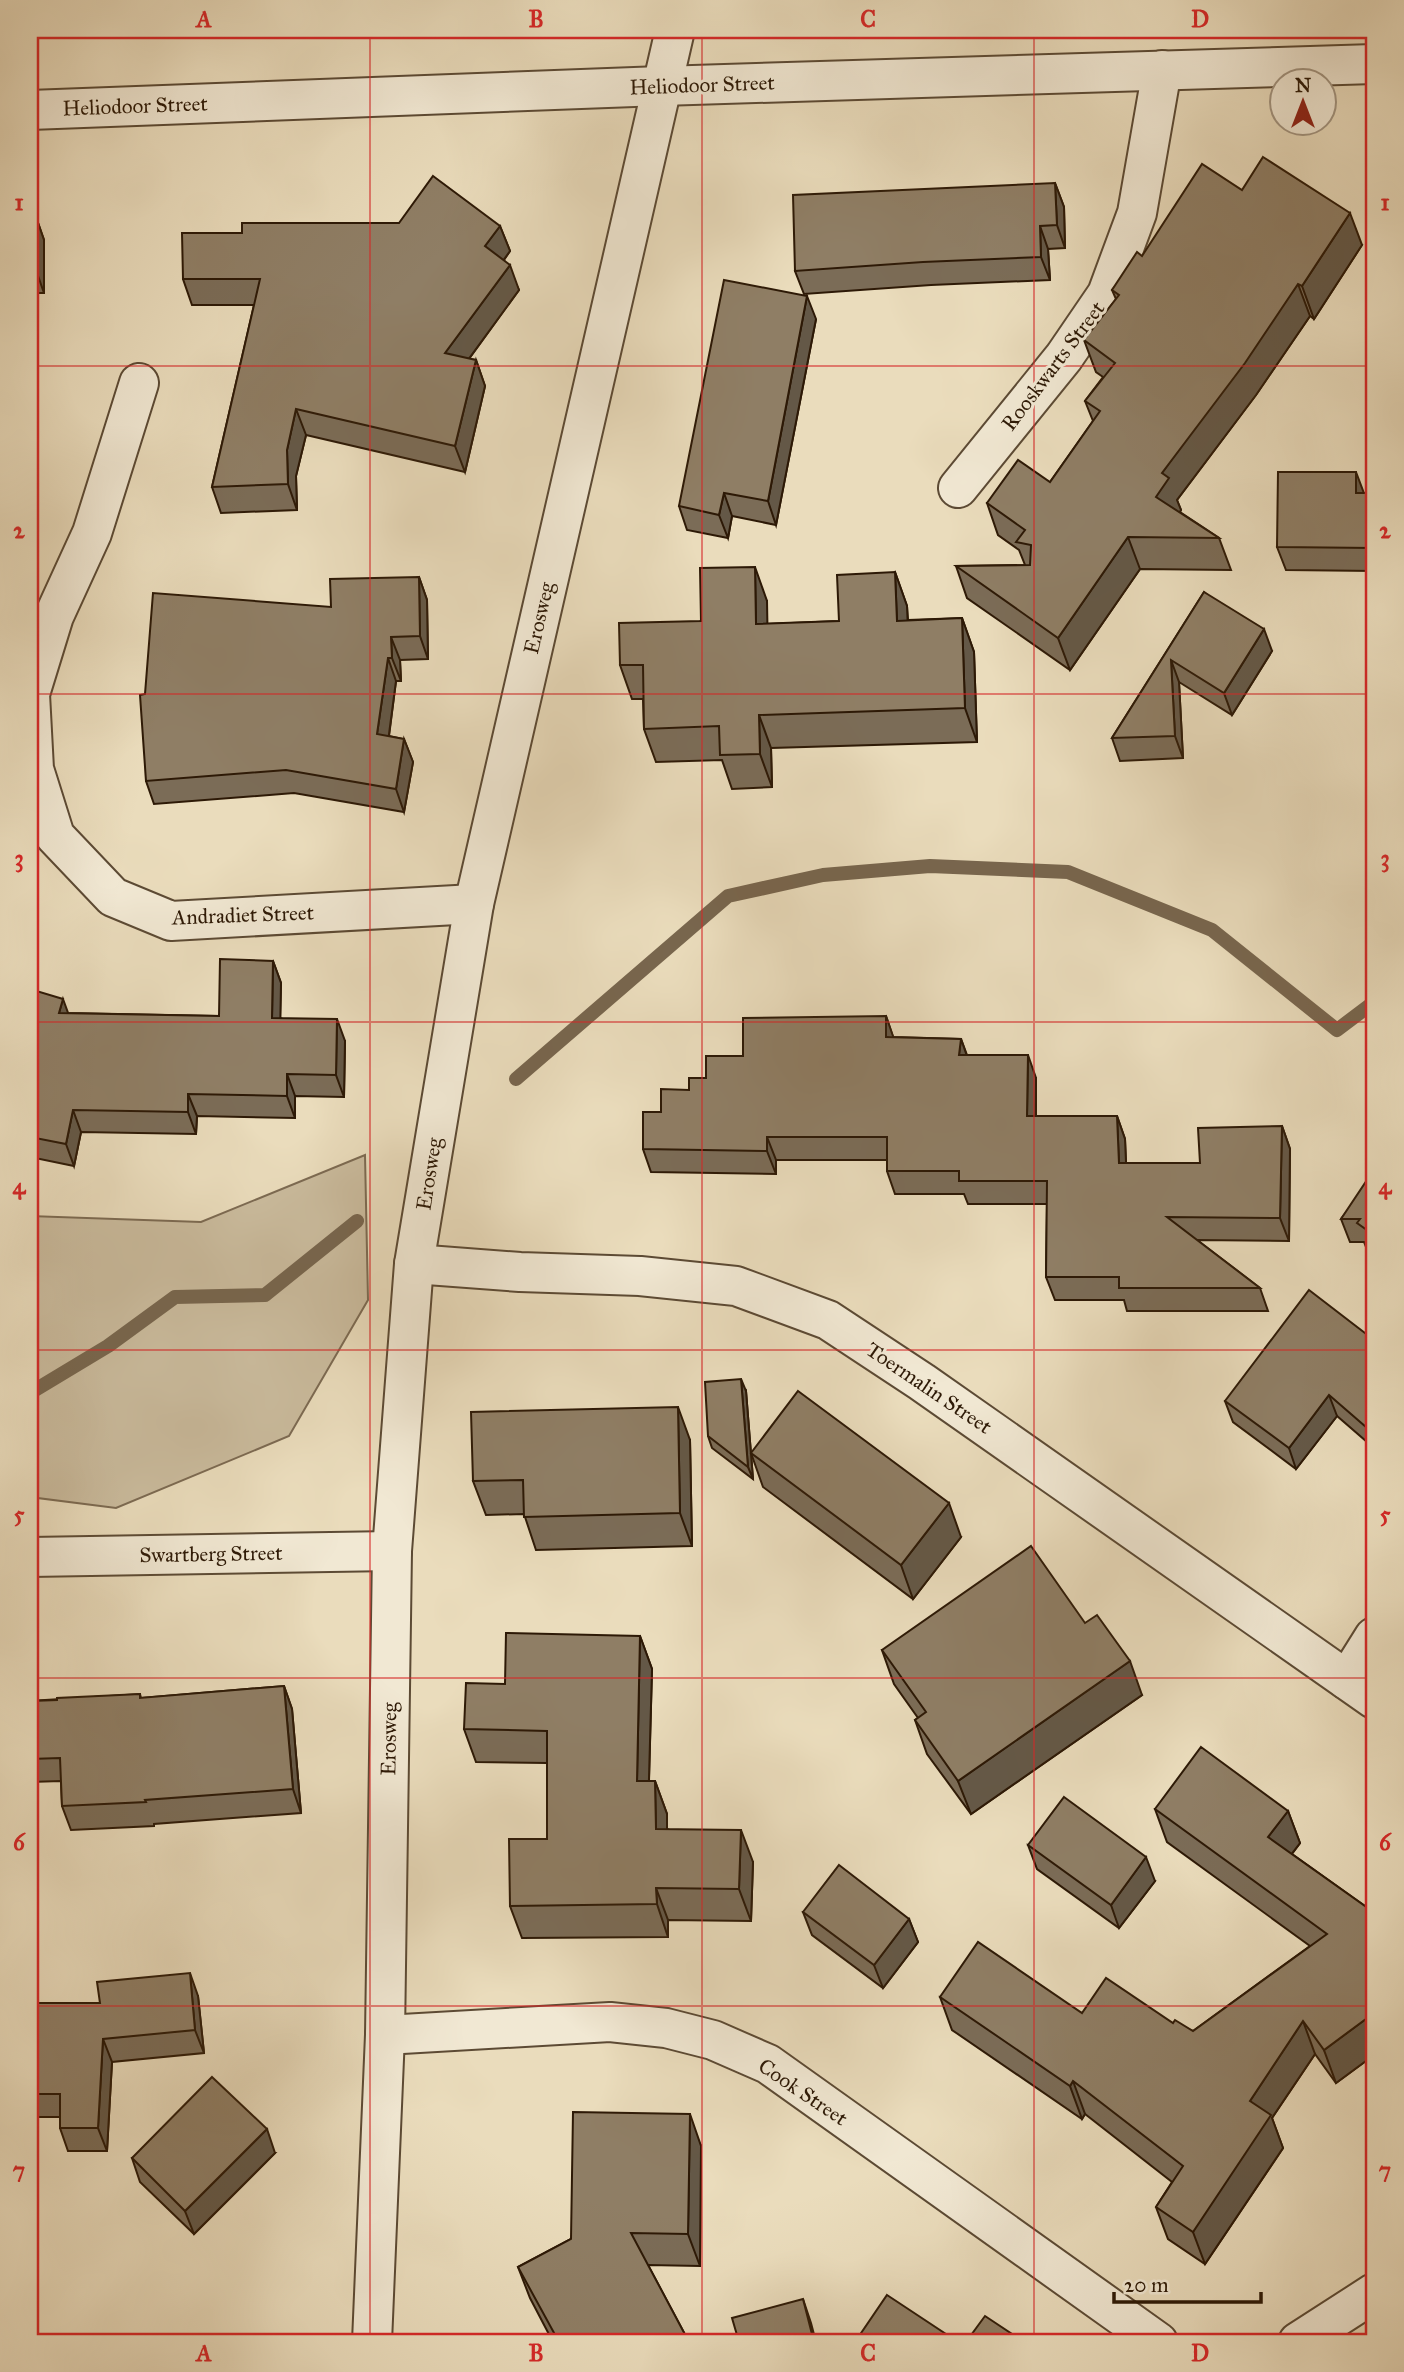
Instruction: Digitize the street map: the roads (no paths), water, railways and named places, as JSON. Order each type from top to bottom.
[{"type":"street","name":"Erosweg","points":[[372,2342],[385,2035],[392,1551],[414,1264],[474,904],[675,30]]},
{"type":"street","name":"Heliodoor Street","points":[[30,110],[661,86],[1374,64]]},
{"type":"street","name":"Rooskwarts Street","points":[[958,488],[1064,357],[1107,294],[1138,213],[1162,70]]},
{"type":"street","name":"Andradiet Street","points":[[139,383],[92,533],[54,616],[30,694],[34,769],[55,836],[113,897],[171,921],[474,904]]},
{"type":"street","name":"Toermalin Street","points":[[414,1264],[520,1272],[640,1276],[736,1286],[828,1320],[922,1382],[1361,1690]]},
{"type":"street","name":"Swartberg Street","points":[[30,1557],[392,1551]]},
{"type":"street","points":[[1361,1690],[1374,1637]]},
{"type":"street","name":"Cook Street","points":[[385,2035],[610,2022],[666,2028],[713,2040],[768,2064],[1158,2342]]},
{"type":"street","points":[[1298,2342],[1374,2293]]},
{"type":"waterway","points":[[516,1079],[728,896],[823,875],[930,866],[1068,872],[1212,930],[1337,1030],[1374,1002]]},
{"type":"waterway","points":[[30,1393],[108,1346],[175,1297],[265,1295],[357,1221]]}]
